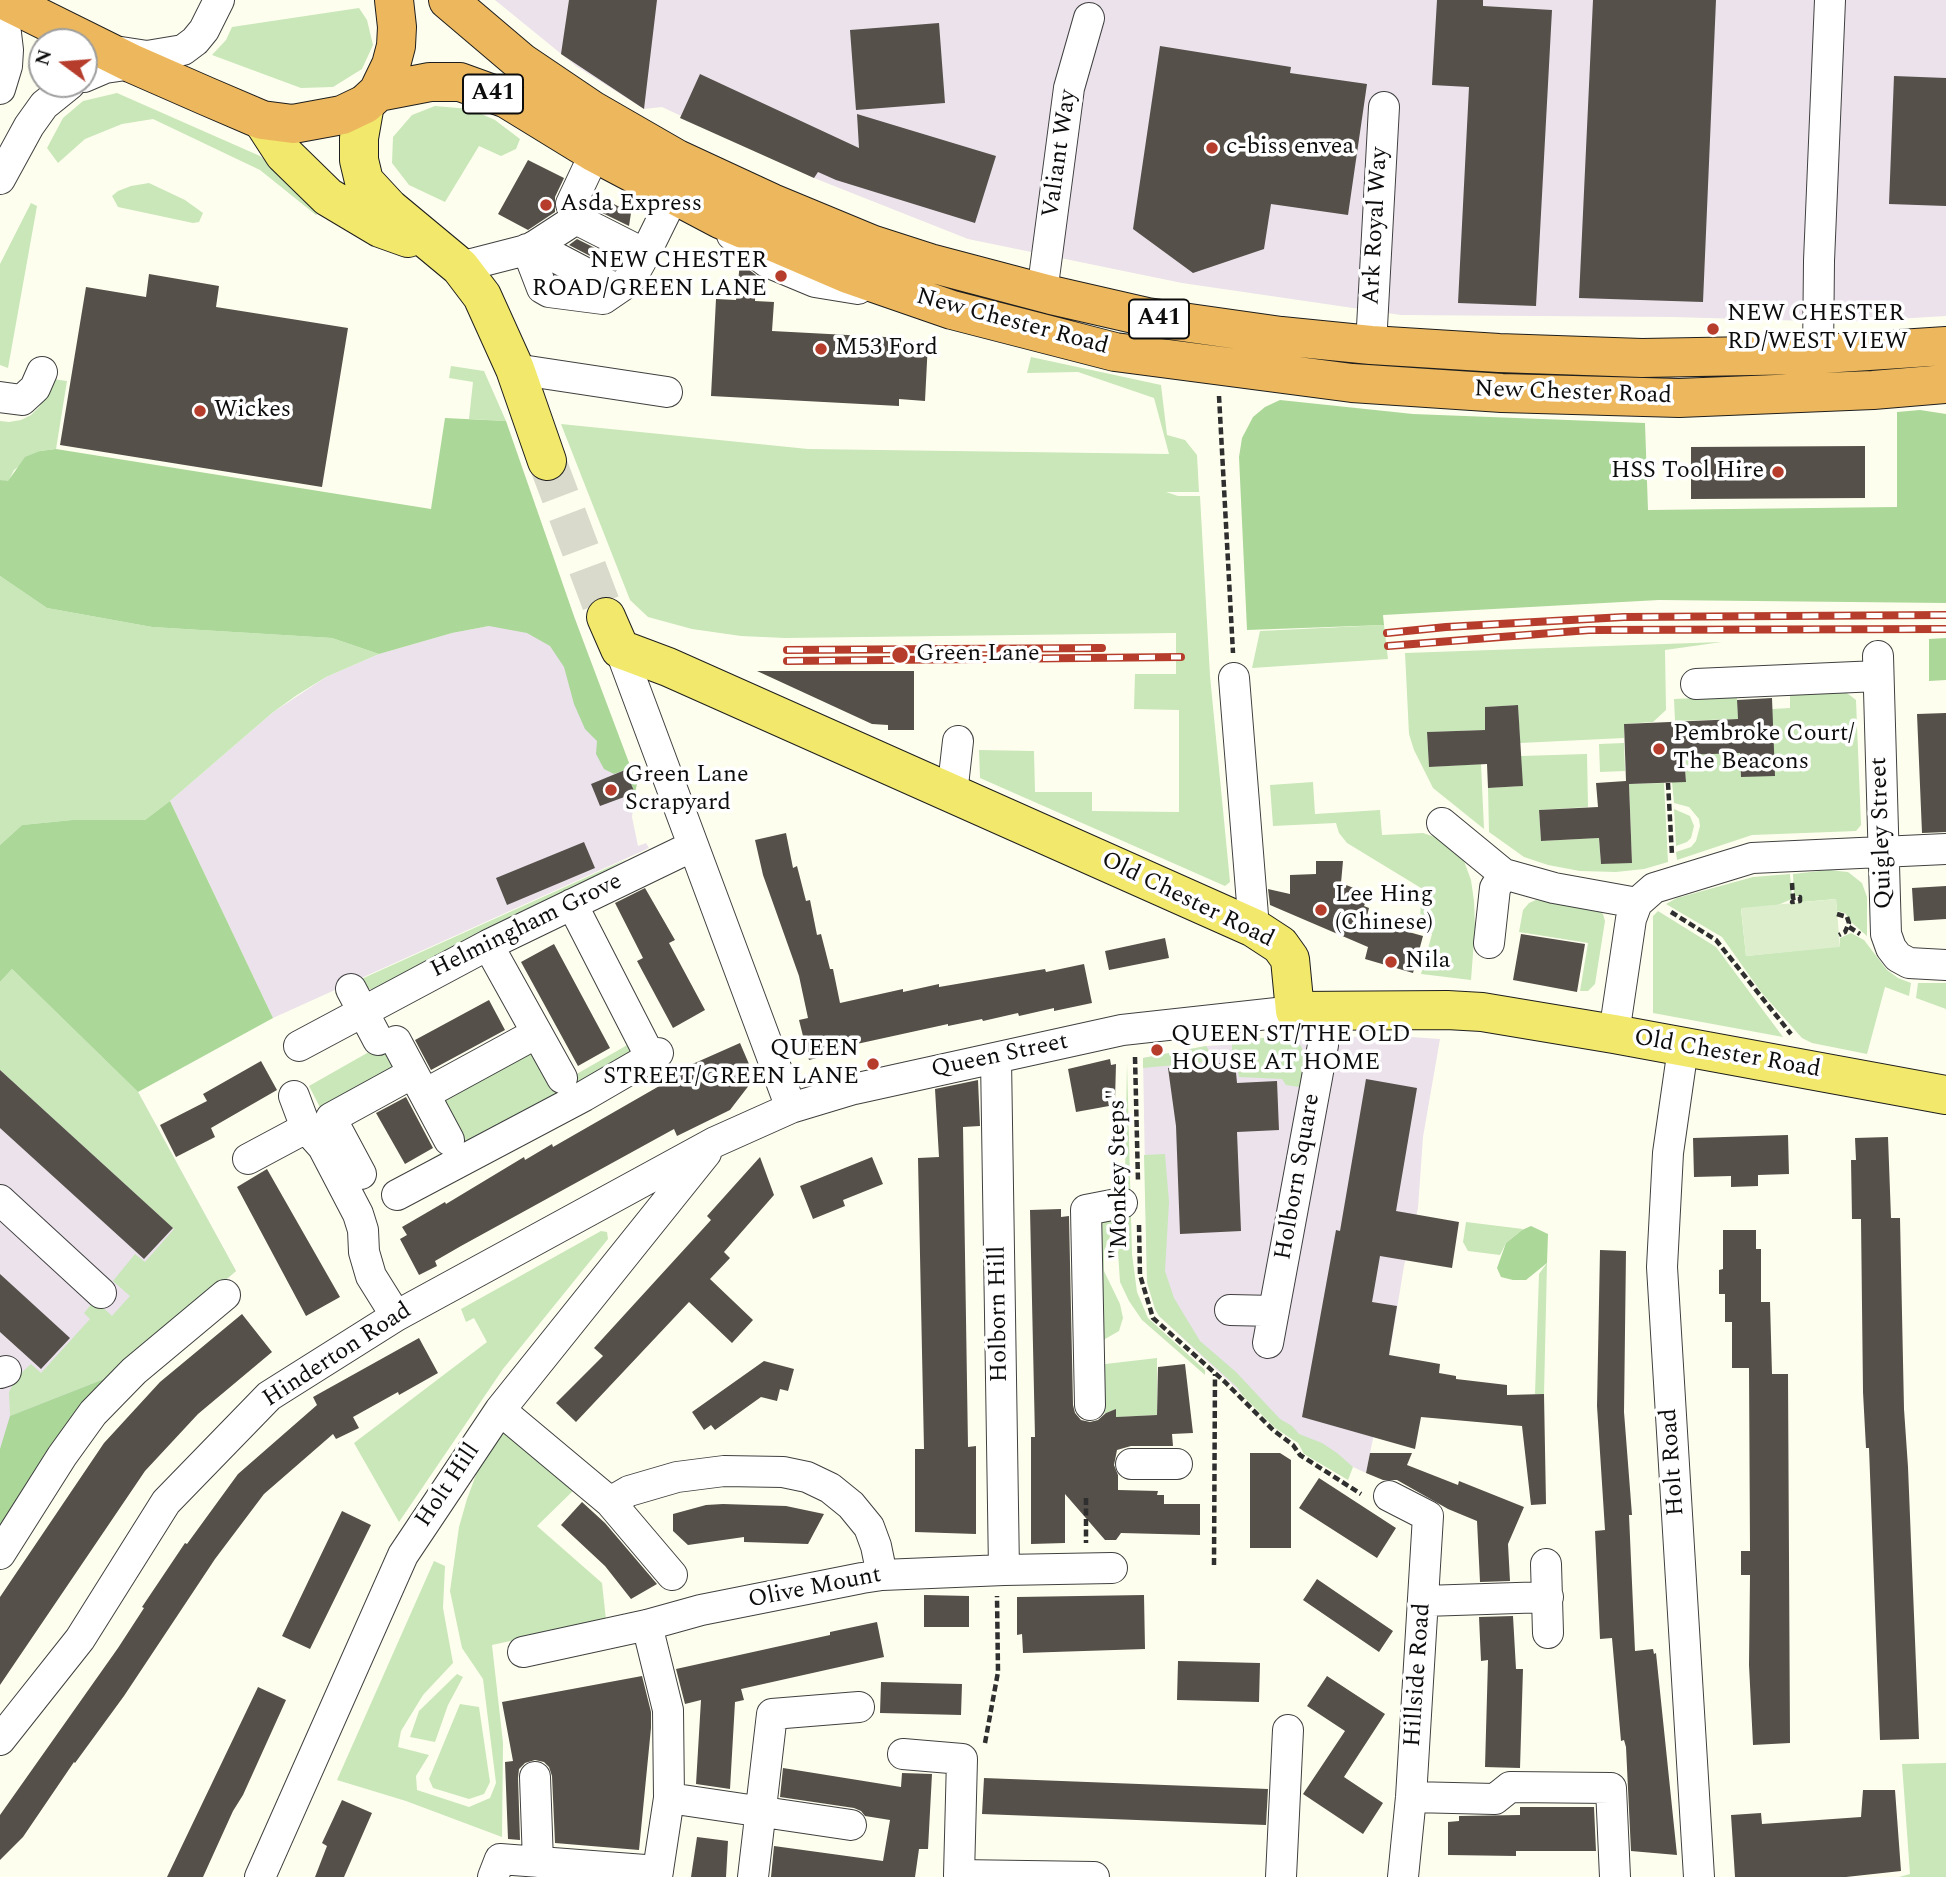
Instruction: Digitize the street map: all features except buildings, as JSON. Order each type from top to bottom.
[{"type":"highway","name":"A41","points":[[3,0],[43,28]]},
{"type":"highway","points":[[372,98],[391,65],[396,46],[394,0]]},
{"type":"highway","name":"New Chester Road","points":[[448,0],[521,62],[592,110],[677,159],[772,203],[871,244],[1042,293],[1147,317],[1281,336],[1499,353],[1642,358],[1818,355],[1946,346]]},
{"type":"highway","name":"A41","points":[[98,62],[133,64],[262,120],[293,124],[318,121],[342,115],[372,98]]},
{"type":"highway","name":"New Chester Road","points":[[372,98],[430,82],[460,82],[507,99],[595,153],[686,201],[848,274],[952,310],[1115,352],[1352,383],[1502,393],[1679,398],[1946,384]]},
{"type":"main road","points":[[372,98],[359,138],[359,160],[364,181],[389,208],[446,257],[482,296],[515,369],[547,461]]},
{"type":"main road","points":[[262,120],[284,154],[328,197],[380,228],[446,257]]},
{"type":"main road","name":"Old Chester Road","points":[[613,633],[668,667],[1254,928],[1280,945],[1290,959],[1309,1011],[1482,1012],[1946,1095]]},
{"type":"street","points":[[0,89],[7,66],[8,50],[3,0]]},
{"type":"street","points":[[98,61],[183,50],[204,30],[219,0]]},
{"type":"street","points":[[1818,355],[1819,261],[1830,0]]},
{"type":"street","name":"Valiant Way","points":[[1042,293],[1069,88],[1089,18]]},
{"type":"street","points":[[0,180],[29,126],[53,98]]},
{"type":"street","name":"Ark Royal Way","points":[[1371,345],[1384,107]]},
{"type":"street","points":[[595,153],[571,204],[576,219],[645,254]]},
{"type":"street","points":[[530,248],[612,287],[622,286],[632,277],[645,254],[686,201]]},
{"type":"street","points":[[446,257],[530,248],[576,219]]},
{"type":"street","points":[[515,369],[667,392]]},
{"type":"street","points":[[0,397],[22,400],[35,388],[42,372]]},
{"type":"street","points":[[1887,389],[1946,397]]},
{"type":"street","points":[[613,633],[791,1108]]},
{"type":"street","name":"Quigley Street","points":[[1696,684],[1878,666],[1886,934],[1898,957],[1909,963],[1946,965]]},
{"type":"street","points":[[1234,678],[1246,710],[1255,770],[1254,928]]},
{"type":"street","points":[[952,794],[958,741]]},
{"type":"street","points":[[1442,823],[1504,874],[1554,888],[1640,899]]},
{"type":"street","name":"Helmingham Grove","points":[[299,1046],[357,1000],[488,945],[693,846]]},
{"type":"street","points":[[1614,1034],[1631,919],[1640,899],[1654,888],[1752,858],[1946,849]]},
{"type":"street","points":[[1489,943],[1494,888],[1504,874]]},
{"type":"street","points":[[397,1195],[584,1096],[654,1054],[572,904]]},
{"type":"street","points":[[488,945],[562,1078]]},
{"type":"street","points":[[357,1000],[419,1084],[449,1140]]},
{"type":"street","name":"Queen Street","points":[[715,1142],[791,1108],[853,1089],[1135,1028],[1309,1011]]},
{"type":"street","name":"Holborn Square","points":[[1268,1343],[1323,1045],[1309,1011]]},
{"type":"street","points":[[361,1174],[331,1118],[419,1084],[537,1033]]},
{"type":"street","name":"Holt Road","points":[[1683,1048],[1668,1153],[1662,1268],[1699,1877]]},
{"type":"street","name":"Holborn Hill","points":[[996,1059],[1000,1570]]},
{"type":"street","points":[[294,1096],[306,1128],[323,1147],[358,1214],[371,1276],[396,1316]]},
{"type":"street","points":[[248,1159],[306,1128]]},
{"type":"street","name":"Hinderton Road","points":[[0,1740],[80,1639],[166,1502],[269,1396],[396,1316],[715,1142]]},
{"type":"street","name":"Holt Hill","points":[[260,1877],[403,1555],[500,1410],[715,1142]]},
{"type":"street","points":[[0,1200],[101,1293]]},
{"type":"street","points":[[1090,1405],[1086,1210],[1133,1206]]},
{"type":"street","points":[[0,1554],[62,1456],[93,1413],[134,1371],[225,1294]]},
{"type":"street","points":[[1230,1310],[1275,1311]]},
{"type":"street","points":[[500,1410],[610,1502],[672,1574]]},
{"type":"street","points":[[1131,1464],[1177,1464]]},
{"type":"street","points":[[610,1502],[629,1491],[677,1477],[724,1471],[783,1472],[807,1478],[830,1488],[851,1505],[869,1527],[882,1575]]},
{"type":"street","name":"Hillside Road","points":[[1379,1498],[1428,1516],[1411,1797],[1403,1877]]},
{"type":"street","points":[[1546,1564],[1548,1633]]},
{"type":"street","name":"Olive Mount","points":[[523,1652],[701,1611],[882,1575],[1099,1569]]},
{"type":"street","points":[[1424,1601],[1548,1597]]},
{"type":"street","points":[[497,1868],[538,1862],[658,1874],[669,1798],[668,1710],[647,1625]]},
{"type":"street","points":[[752,1877],[772,1714],[859,1707]]},
{"type":"street","points":[[1281,1877],[1288,1730]]},
{"type":"street","points":[[903,1754],[962,1759],[958,1876],[1094,1877]]},
{"type":"street","points":[[535,1777],[538,1862]]},
{"type":"street","points":[[1411,1797],[1495,1799],[1510,1787],[1611,1788],[1615,1877]]},
{"type":"street","points":[[669,1798],[851,1825]]},
{"type":"path","points":[[1217,367],[1234,678]]},
{"type":"path","points":[[1668,783],[1673,882]]},
{"type":"path","points":[[1640,899],[1716,940],[1822,1073]]},
{"type":"path","points":[[1838,914],[1844,915],[1849,923],[1846,932],[1839,934]]},
{"type":"path","name":"\"Monkey Steps\"","points":[[1135,1028],[1133,1206],[1140,1275],[1153,1318],[1215,1373]]},
{"type":"path","points":[[1215,1373],[1273,1430],[1293,1445],[1300,1455],[1379,1498]]},
{"type":"path","points":[[1214,1564],[1215,1373]]},
{"type":"path","points":[[1086,1498],[1099,1569]]},
{"type":"path","points":[[962,1759],[985,1744],[998,1672],[1000,1570]]},
{"type":"shaded area","points":[[495,0],[1946,0],[1946,316],[1845,322],[1673,317],[1401,315],[1182,283],[968,239],[814,178],[662,107],[644,109],[576,66]]},
{"type":"shaded area","name":"Green Lane Scrapyard","points":[[575,619],[635,793],[632,817],[638,846],[646,843],[649,848],[273,1018],[170,801],[272,713],[326,677],[379,654],[452,633],[489,626]]},
{"type":"shaded area","points":[[0,982],[138,1092],[236,1271],[117,1374],[0,1466]]},
{"type":"shaded area","points":[[1383,1035],[1440,1039],[1423,1137],[1418,1208],[1404,1266],[1366,1473],[1288,1437],[1159,1316],[1155,1309],[1147,1282],[1143,1058],[1206,1046]]},
{"type":"green space","points":[[359,8],[367,20],[373,45],[362,69],[333,87],[301,88],[212,55],[226,40],[232,27]]},
{"type":"green space","points":[[117,93],[260,156],[321,210],[316,215],[260,170],[153,119],[122,124],[85,139],[58,163],[47,148],[63,118],[83,101]]},
{"type":"green space","points":[[435,106],[470,109],[495,120],[520,139],[516,149],[501,156],[479,146],[445,202],[409,185],[392,163],[393,137],[412,115]]},
{"type":"green space","points":[[149,183],[185,200],[203,213],[199,222],[118,207],[112,196],[131,186]]},
{"type":"green space","points":[[31,203],[37,206],[8,368],[0,365],[0,264]]},
{"type":"green space","points":[[1031,357],[1161,385],[1167,435],[1185,440],[1197,455],[1199,492],[1166,492],[1178,496],[1200,496],[1210,676],[1230,882],[1225,886],[980,778],[979,750],[1034,751],[1035,792],[1092,792],[1092,811],[1179,812],[1179,710],[1134,709],[1135,674],[1176,674],[1176,633],[785,638],[741,636],[692,629],[648,617],[630,600],[561,424],[808,449],[1169,454],[1154,398],[1078,372],[1027,373]]},
{"type":"green space","points":[[451,366],[484,371],[506,421],[469,419],[473,382],[449,378]]},
{"type":"green space","points":[[53,379],[67,381],[56,449],[40,451],[14,470],[8,482],[0,480],[0,421],[21,420],[31,415],[40,406]]},
{"type":"green space","points":[[1280,400],[1413,414],[1645,423],[1648,510],[1897,507],[1897,412],[1920,410],[1946,414],[1946,603],[1659,600],[1383,615],[1384,625],[1247,630],[1239,457],[1242,438],[1253,417]]},
{"type":"green space","points":[[445,418],[506,421],[575,619],[637,784],[635,793],[625,770],[614,774],[604,769],[596,754],[597,741],[585,729],[574,704],[564,667],[550,646],[527,633],[489,626],[452,633],[379,654],[332,638],[152,627],[47,608],[0,576],[0,480],[8,481],[25,457],[40,451],[56,449],[431,509]]},
{"type":"green space","points":[[0,576],[47,608],[152,627],[332,638],[379,654],[326,677],[297,695],[145,820],[72,820],[22,825],[0,845]]},
{"type":"green space","points":[[1384,625],[1388,659],[1252,668],[1260,631]]},
{"type":"green space","points":[[1946,638],[1946,680],[1929,681],[1929,639]]},
{"type":"green space","points":[[1722,642],[1665,650],[1666,710],[1653,722],[1624,724],[1624,738],[1520,743],[1518,705],[1485,707],[1485,730],[1427,732],[1429,767],[1481,764],[1484,829],[1433,788],[1414,750],[1409,734],[1405,653]]},
{"type":"green space","points":[[1790,687],[1847,693],[1856,700],[1861,825],[1856,831],[1752,835],[1677,860],[1676,852],[1691,847],[1696,841],[1700,826],[1699,819],[1689,807],[1674,803],[1672,782],[1686,781],[1684,755],[1740,753],[1741,777],[1772,709],[1790,708]]},
{"type":"green space","points":[[1737,696],[1738,719],[1675,721],[1674,699]]},
{"type":"green space","points":[[1624,743],[1625,771],[1600,772],[1599,744]]},
{"type":"green space","points":[[1587,754],[1588,807],[1539,810],[1541,841],[1599,838],[1601,864],[1632,862],[1629,784],[1664,783],[1668,862],[1644,869],[1616,872],[1580,871],[1524,857],[1489,832],[1488,788],[1522,786],[1521,756]]},
{"type":"green space","points":[[1313,782],[1315,814],[1380,810],[1382,835],[1423,833],[1452,847],[1464,861],[1471,880],[1474,901],[1471,980],[1421,974],[1432,934],[1420,931],[1421,888],[1347,843],[1339,833],[1336,823],[1273,826],[1270,785]]},
{"type":"green space","points":[[170,801],[273,1018],[138,1092],[12,969],[0,982],[0,845],[22,825],[72,820],[145,820]]},
{"type":"green space","points":[[1674,809],[1690,816],[1694,826],[1691,838],[1676,846]]},
{"type":"green space","points":[[627,859],[507,925],[378,991],[366,988],[357,981]]},
{"type":"green space","points":[[1829,870],[1848,872],[1862,883],[1867,897],[1867,936],[1845,913],[1837,911],[1836,899],[1802,902],[1802,896],[1794,896],[1793,874]]},
{"type":"green space","points":[[1790,874],[1792,899],[1778,905],[1741,909],[1746,956],[1840,946],[1840,938],[1851,933],[1864,940],[1887,970],[1911,983],[1909,996],[1885,987],[1867,1054],[1812,1043],[1802,1038],[1761,992],[1722,937],[1666,904],[1677,898],[1753,877]]},
{"type":"green space","points":[[1836,899],[1840,947],[1746,956],[1741,908]]},
{"type":"green space","points":[[1536,900],[1597,908],[1603,914],[1605,921],[1595,984],[1588,991],[1580,991],[1588,943],[1519,932],[1523,910]]},
{"type":"green space","points":[[1658,911],[1716,947],[1783,1037],[1653,1013],[1653,916]]},
{"type":"green space","points":[[12,969],[138,1092],[236,1271],[117,1374],[10,1416],[9,1392],[17,1377],[31,1364],[41,1373],[90,1319],[84,1313],[95,1300],[112,1316],[130,1296],[113,1281],[135,1254],[145,1262],[174,1229],[0,1070],[0,982]]},
{"type":"green space","points":[[1918,983],[1946,983],[1946,1009],[1916,998]]},
{"type":"green space","points":[[1290,1036],[1301,1046],[1306,1061],[1305,1088],[1286,1085],[1282,1079],[1239,1077],[1236,1061],[1232,1061],[1232,1040]]},
{"type":"green space","points":[[535,1038],[561,1083],[636,1040],[630,1057],[435,1171],[429,1160],[455,1144],[429,1095]]},
{"type":"green space","points":[[390,1040],[407,1071],[325,1117],[309,1086]]},
{"type":"green space","points":[[1206,1046],[1216,1061],[1143,1068],[1143,1058]]},
{"type":"green space","points":[[1127,1062],[1132,1254],[1137,1292],[1148,1318],[1205,1370],[1205,1375],[1142,1320],[1120,1282],[1118,1252],[1128,1212],[1125,1176]]},
{"type":"green space","points":[[1165,1154],[1169,1202],[1165,1271],[1174,1298],[1200,1341],[1236,1372],[1280,1419],[1299,1434],[1322,1443],[1353,1467],[1348,1480],[1304,1454],[1298,1443],[1275,1428],[1237,1387],[1159,1316],[1155,1309],[1147,1282],[1144,1155]]},
{"type":"green space","points":[[1114,1209],[1111,1234],[1104,1251],[1104,1271],[1120,1304],[1123,1318],[1119,1331],[1101,1344],[1097,1365],[1157,1358],[1157,1415],[1116,1417],[1115,1410],[1096,1416],[1091,1213]]},
{"type":"green space","points":[[1466,1222],[1523,1229],[1506,1243],[1500,1255],[1468,1251],[1463,1242]]},
{"type":"green space","points":[[1531,1226],[1548,1234],[1547,1263],[1526,1280],[1501,1277],[1497,1268],[1506,1243]]},
{"type":"green space","points":[[601,1231],[607,1232],[608,1239],[503,1369],[399,1522],[354,1443],[487,1342],[474,1318],[466,1322],[461,1309]]},
{"type":"green space","points":[[1547,1263],[1544,1394],[1535,1394],[1539,1274]]},
{"type":"green space","points":[[117,1374],[0,1535],[0,1449],[10,1416]]},
{"type":"green space","points":[[508,1426],[577,1487],[537,1526],[602,1583],[606,1620],[492,1645],[503,1743],[502,1837],[406,1801],[337,1780],[434,1561],[445,1566],[443,1608],[453,1663],[423,1695],[401,1731],[398,1747],[429,1755],[416,1776],[417,1790],[469,1807],[490,1798],[496,1783],[483,1679],[462,1648],[450,1591],[459,1527],[467,1499],[480,1464]]},
{"type":"green space","points":[[457,1674],[463,1677],[448,1705],[435,1742],[410,1737],[419,1711]]},
{"type":"green space","points":[[460,1704],[479,1707],[490,1782],[484,1794],[469,1799],[433,1788],[429,1779]]},
{"type":"green space","points":[[1946,1763],[1946,1877],[1899,1877],[1910,1874],[1902,1764]]},
{"type":"tunnel","points":[[547,461],[606,617]]},
{"type":"railway","points":[[1387,633],[1624,617],[1946,615]]},
{"type":"railway","points":[[1388,646],[1589,630],[1946,629]]},
{"type":"railway","points":[[787,650],[1102,648]]},
{"type":"railway","points":[[787,661],[1181,657]]},
{"type":"place","name":"c-biss envea","points":[[1212,148]]},
{"type":"place","name":"Asda Express","points":[[546,205]]},
{"type":"place","name":"NEW CHESTER ROAD/GREEN LANE","points":[[781,276]]},
{"type":"place","name":"NEW CHESTER RD/WEST VIEW","points":[[1713,329]]},
{"type":"place","name":"M53 Ford","points":[[821,349]]},
{"type":"place","name":"Wickes","points":[[200,411]]},
{"type":"place","name":"HSS Tool Hire","points":[[1778,472]]},
{"type":"place","name":"Green Lane","points":[[900,655]]},
{"type":"place","name":"Pembroke Court/ The Beacons","points":[[1659,749]]},
{"type":"place","name":"Green Lane Scrapyard","points":[[611,790]]},
{"type":"place","name":"Lee Hing (Chinese)","points":[[1321,910]]},
{"type":"place","name":"Nila","points":[[1391,962]]},
{"type":"place","name":"QUEEN ST/THE OLD HOUSE AT HOME","points":[[1157,1050]]},
{"type":"place","name":"QUEEN STREET/GREEN LANE","points":[[873,1064]]}]
